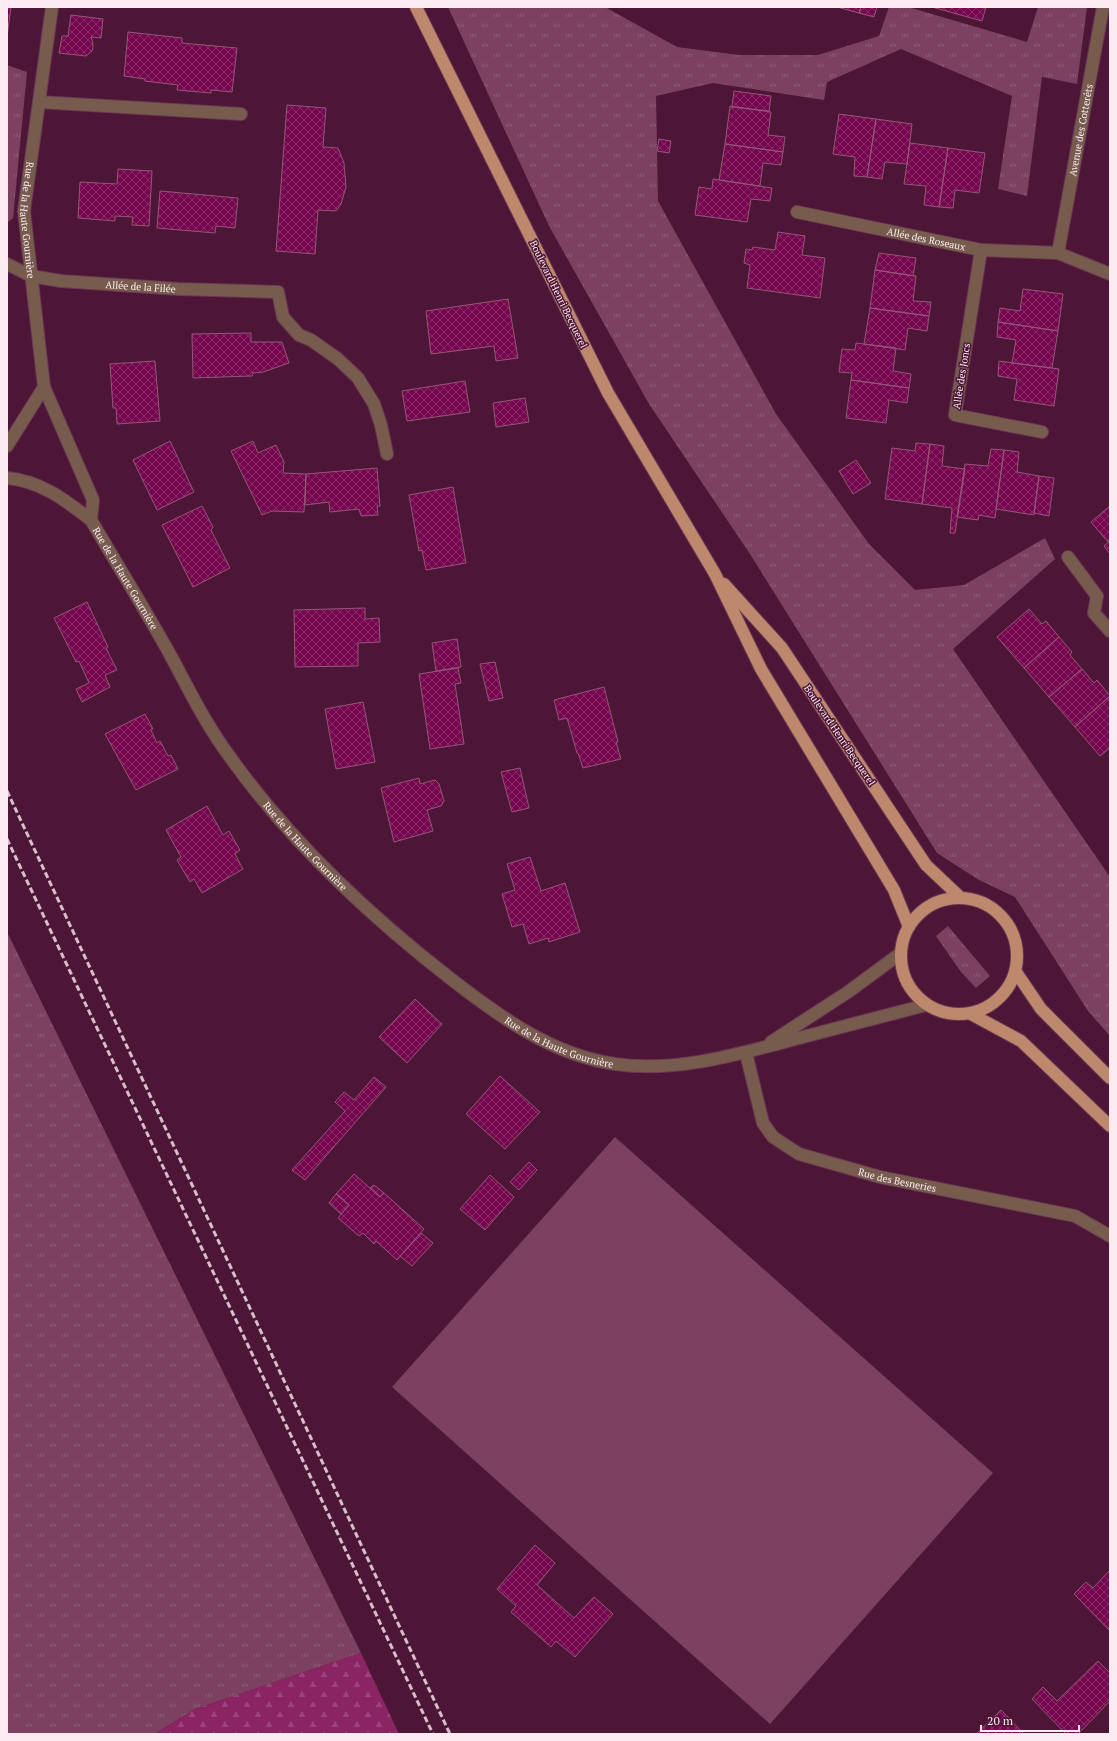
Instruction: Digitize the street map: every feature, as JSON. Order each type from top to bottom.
[{"type":"main road","name":"Boulevard Henri Becquerel","points":[[416,7],[608,393],[715,574],[761,669],[894,890],[909,927]]},
{"type":"main road","name":"Boulevard Henri Becquerel","points":[[715,574],[782,648],[926,865],[961,898]]},
{"type":"main road","points":[[961,898],[978,901],[994,909],[1006,922],[1015,937],[1018,954],[1016,972],[1009,987],[999,999],[986,1008],[971,1014],[956,1015],[940,1012],[926,1005],[912,990],[903,973],[901,953],[909,927],[918,915],[931,906],[945,900],[961,898]]},
{"type":"main road","points":[[1016,972],[1041,1009],[1110,1078]]},
{"type":"main road","points":[[971,1014],[1021,1041],[1110,1126]]},
{"type":"street","name":"Rue de la Haute Gournière","points":[[52,7],[24,211],[44,387],[93,500],[91,520],[170,656],[206,722],[256,792],[323,867],[419,955],[510,1022],[544,1042],[580,1057],[615,1064],[646,1066],[683,1064],[746,1053],[926,1005]]},
{"type":"street","name":"Avenue des Cotterêts","points":[[1058,253],[1103,7]]},
{"type":"street","points":[[39,102],[241,114]]},
{"type":"street","name":"Allée des Roseaux","points":[[797,212],[981,250],[1058,253],[1110,274]]},
{"type":"street","name":"Allée des Joncs","points":[[981,250],[955,415],[1042,432]]},
{"type":"street","name":"Allée de la Filée","points":[[7,264],[31,276],[61,281],[178,289],[278,292],[283,316],[299,335],[311,340],[338,359],[358,378],[374,404],[381,425],[387,454]]},
{"type":"street","points":[[7,446],[44,387]]},
{"type":"street","points":[[7,478],[26,482],[46,489],[62,497],[91,520]]},
{"type":"street","points":[[1068,557],[1097,596],[1094,613],[1110,631]]},
{"type":"street","name":"Rue de la Haute Gournière","points":[[764,1047],[848,992],[901,953]]},
{"type":"street","name":"Rue des Besneries","points":[[746,1053],[763,1123],[772,1137],[799,1154],[880,1177],[1075,1216],[1110,1236]]},
{"type":"green space","points":[[448,7],[605,7],[677,47],[739,55],[818,55],[879,36],[889,7],[908,7],[1027,42],[1038,7],[1087,7],[1077,84],[1042,77],[1027,196],[998,189],[1012,96],[901,49],[827,82],[824,100],[713,83],[656,96],[658,201],[776,414],[869,544],[915,590],[964,585],[1045,538],[1055,559],[953,649],[1110,877],[1110,1036],[1088,1011],[1015,897],[979,880],[937,853],[750,554],[649,404],[549,226]]},
{"type":"green space","points":[[7,65],[27,72],[13,218],[7,223]]},
{"type":"green space","points":[[948,926],[990,976],[976,988],[961,972],[936,936]]},
{"type":"green space","points":[[7,934],[361,1653],[195,1709],[155,1734],[7,1734]]},
{"type":"green space","points":[[615,1137],[993,1473],[770,1724],[392,1387]]},
{"type":"green space","points":[[361,1653],[399,1734],[155,1734],[195,1709]]},
{"type":"building","points":[[7,7],[11,7],[7,37]]},
{"type":"building","points":[[837,7],[861,7],[859,13]]},
{"type":"building","points":[[861,7],[877,7],[874,17],[859,13]]},
{"type":"building","points":[[932,7],[986,7],[982,21]]},
{"type":"building","points":[[71,15],[103,19],[101,38],[91,37],[93,43],[92,51],[86,56],[59,53],[62,36],[68,36]]},
{"type":"building","points":[[128,32],[182,38],[182,43],[237,48],[232,92],[211,90],[211,93],[177,90],[178,85],[145,81],[145,79],[124,76]]},
{"type":"building","points":[[734,91],[771,96],[769,111],[732,107]]},
{"type":"building","points":[[287,105],[326,108],[323,147],[338,148],[344,163],[346,187],[341,204],[336,211],[318,210],[315,254],[276,251]]},
{"type":"building","points":[[730,106],[771,112],[768,135],[785,137],[783,152],[725,144]]},
{"type":"building","points":[[839,114],[876,119],[867,177],[854,176],[855,157],[833,154]]},
{"type":"building","points":[[876,119],[912,124],[907,164],[885,162],[882,179],[867,177]]},
{"type":"building","points":[[659,139],[671,141],[669,153],[657,151]]},
{"type":"building","points":[[910,143],[948,148],[939,207],[924,205],[926,186],[904,184]]},
{"type":"building","points":[[725,144],[783,152],[781,165],[763,163],[760,186],[719,180]]},
{"type":"building","points":[[948,148],[985,153],[979,193],[955,190],[953,208],[939,207]]},
{"type":"building","points":[[118,169],[152,171],[149,226],[132,225],[133,217],[115,216],[115,221],[78,218],[80,182],[117,184]]},
{"type":"building","points":[[713,179],[772,188],[770,201],[751,199],[747,222],[695,215],[699,187],[712,189]]},
{"type":"building","points":[[160,191],[238,198],[235,228],[216,226],[215,233],[157,228]]},
{"type":"building","points":[[778,232],[805,236],[802,255],[825,258],[820,298],[747,288],[750,265],[744,263],[746,249],[752,250],[753,247],[775,250]]},
{"type":"building","points":[[879,253],[916,258],[913,276],[875,270]]},
{"type":"building","points":[[875,270],[916,276],[913,301],[931,302],[929,316],[870,308]]},
{"type":"building","points":[[1023,289],[1063,294],[1058,331],[998,322],[1000,308],[1020,311]]},
{"type":"building","points":[[508,299],[518,358],[496,361],[494,346],[431,354],[426,311]]},
{"type":"building","points":[[870,308],[929,316],[927,331],[908,328],[905,350],[864,344]]},
{"type":"building","points":[[998,322],[1058,331],[1052,368],[1012,363],[1016,340],[997,337]]},
{"type":"building","points":[[251,333],[251,342],[282,342],[289,363],[263,372],[253,373],[252,376],[193,378],[192,334]]},
{"type":"building","points":[[856,343],[896,348],[893,371],[911,374],[909,388],[851,380],[852,373],[839,372],[842,349],[855,350]]},
{"type":"building","points":[[155,361],[160,421],[117,424],[116,408],[113,408],[110,364]]},
{"type":"building","points":[[999,361],[1059,369],[1054,406],[1014,400],[1017,379],[998,376]]},
{"type":"building","points":[[851,380],[909,388],[907,403],[889,400],[886,423],[846,418]]},
{"type":"building","points":[[465,381],[470,412],[407,421],[402,391]]},
{"type":"building","points":[[525,398],[529,422],[496,427],[493,403]]},
{"type":"building","points":[[170,441],[194,492],[157,510],[133,460]]},
{"type":"building","points":[[253,441],[258,453],[276,445],[284,462],[283,473],[306,474],[304,512],[272,511],[262,515],[231,451]]},
{"type":"building","points":[[916,443],[930,444],[922,504],[885,499],[892,448],[915,451]]},
{"type":"building","points":[[930,444],[944,446],[942,466],[965,469],[955,533],[950,533],[952,508],[922,504]]},
{"type":"building","points":[[991,449],[1004,450],[995,518],[979,515],[978,520],[957,517],[965,464],[988,466]]},
{"type":"building","points":[[1004,450],[1019,452],[1017,472],[1039,476],[1034,515],[996,509]]},
{"type":"building","points":[[856,460],[871,483],[853,494],[839,471]]},
{"type":"building","points":[[377,468],[380,506],[377,506],[378,515],[361,516],[359,509],[330,512],[329,502],[305,505],[306,474]]},
{"type":"building","points":[[1039,476],[1054,478],[1049,516],[1034,513]]},
{"type":"building","points":[[453,487],[466,563],[426,570],[422,550],[419,551],[409,495]]},
{"type":"building","points":[[202,506],[213,527],[211,530],[230,568],[193,587],[162,525]]},
{"type":"building","points":[[1110,506],[1110,541],[1108,542],[1091,522]]},
{"type":"building","points":[[1110,541],[1110,554],[1104,546]]},
{"type":"building","points":[[87,602],[117,670],[105,675],[110,687],[82,702],[76,689],[89,683],[79,661],[76,662],[54,618]]},
{"type":"building","points":[[365,608],[365,619],[379,618],[380,642],[358,643],[358,666],[295,667],[294,610]]},
{"type":"building","points":[[1029,609],[1042,624],[1046,621],[1059,637],[1024,668],[997,637]]},
{"type":"building","points":[[1059,637],[1072,652],[1070,655],[1082,669],[1049,697],[1024,668]]},
{"type":"building","points":[[457,639],[461,667],[436,671],[432,643]]},
{"type":"building","points":[[495,662],[503,698],[489,701],[480,664]]},
{"type":"building","points":[[458,668],[461,683],[455,684],[464,744],[430,749],[419,674]]},
{"type":"building","points":[[1082,669],[1094,683],[1097,680],[1110,696],[1075,727],[1049,697]]},
{"type":"building","points":[[604,687],[621,759],[583,768],[567,718],[559,720],[554,700]]},
{"type":"building","points":[[1110,696],[1110,748],[1100,756],[1075,727]]},
{"type":"building","points":[[363,702],[375,762],[336,769],[325,709]]},
{"type":"building","points":[[145,714],[153,729],[151,730],[157,743],[160,741],[168,756],[171,755],[178,769],[136,790],[105,734]]},
{"type":"building","points":[[520,768],[529,808],[512,812],[501,772]]},
{"type":"building","points":[[419,778],[420,784],[435,780],[439,784],[444,801],[441,806],[427,810],[433,831],[394,842],[381,788]]},
{"type":"building","points":[[207,806],[223,835],[229,831],[240,850],[235,854],[243,869],[202,893],[194,879],[190,882],[177,860],[181,857],[166,830]]},
{"type":"building","points":[[530,857],[541,891],[565,883],[580,932],[549,942],[548,938],[529,944],[523,924],[512,927],[502,894],[515,890],[507,864]]},
{"type":"building","points":[[415,999],[442,1024],[407,1063],[379,1037]]},
{"type":"building","points":[[500,1076],[540,1112],[505,1149],[466,1114]]},
{"type":"building","points":[[374,1077],[386,1087],[305,1180],[292,1170],[345,1111],[335,1102],[344,1092],[354,1100]]},
{"type":"building","points":[[529,1162],[537,1170],[519,1190],[510,1182]]},
{"type":"building","points":[[354,1174],[380,1197],[384,1193],[424,1229],[397,1260],[376,1241],[374,1244],[363,1233],[359,1236],[338,1218],[349,1205],[336,1194]]},
{"type":"building","points":[[490,1175],[514,1197],[485,1230],[460,1209]]},
{"type":"building","points":[[374,1185],[384,1193],[380,1197],[370,1188]]},
{"type":"building","points":[[336,1194],[349,1205],[341,1214],[329,1203]]},
{"type":"building","points":[[421,1233],[433,1243],[412,1266],[400,1256]]},
{"type":"building","points":[[535,1545],[555,1563],[537,1585],[574,1618],[594,1597],[613,1614],[575,1657],[556,1641],[551,1647],[511,1612],[516,1606],[497,1589]]},
{"type":"building","points":[[1110,1570],[1110,1631],[1074,1594],[1086,1582],[1093,1588]]},
{"type":"building","points":[[1098,1661],[1110,1673],[1110,1701],[1078,1734],[1066,1734],[1032,1699],[1043,1687],[1057,1701]]},
{"type":"building","points":[[1001,1710],[1024,1734],[976,1734]]},
{"type":"railway","points":[[7,791],[450,1734]]},
{"type":"railway","points":[[7,839],[433,1734]]}]
